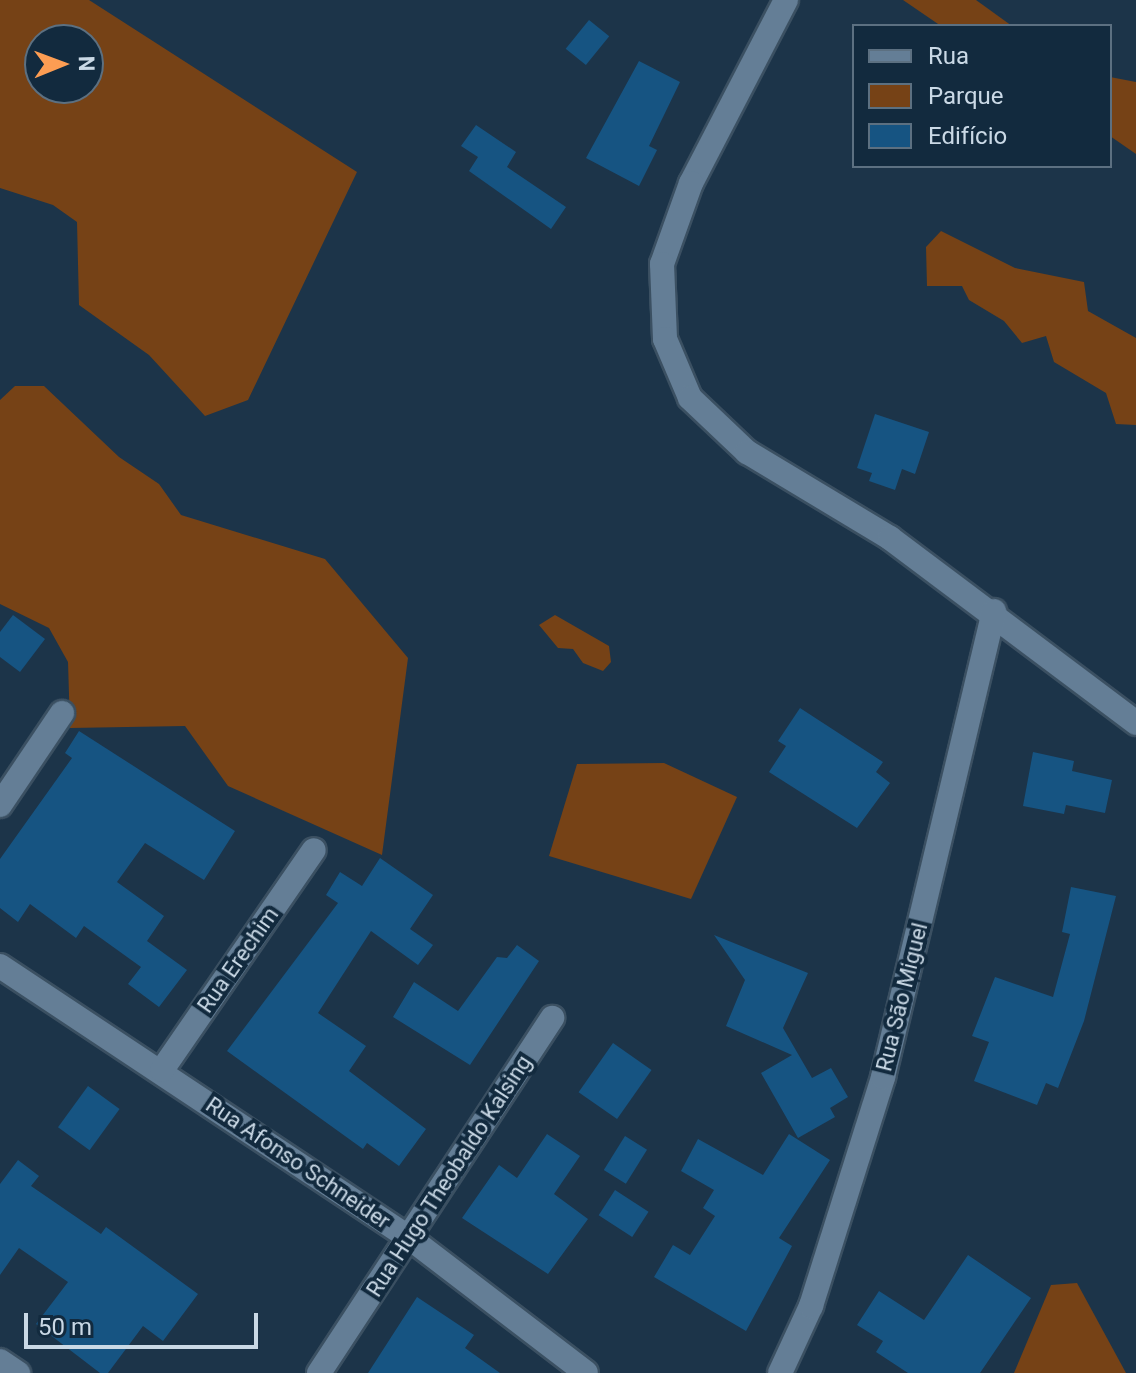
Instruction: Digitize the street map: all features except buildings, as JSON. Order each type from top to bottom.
[{"type":"street","points":[[786,0],[691,183],[662,264],[665,339],[690,398],[747,452],[994,611],[1136,723]]},
{"type":"street","name":"Rua São Miguel","points":[[780,1373],[811,1306],[883,1077],[994,611]]},
{"type":"street","points":[[0,805],[62,713]]},
{"type":"street","name":"Rua Erechim","points":[[162,1070],[314,850]]},
{"type":"street","name":"Rua Afonso Schneider","points":[[0,966],[162,1070],[411,1239],[586,1373]]},
{"type":"street","name":"Rua Hugo Theobaldo Kalsing","points":[[319,1373],[411,1239],[552,1018]]},
{"type":"street","points":[[0,1361],[18,1373]]},
{"type":"green space","points":[[0,0],[89,0],[357,172],[248,400],[205,416],[149,355],[79,305],[77,222],[53,205],[0,188]]},
{"type":"green space","points":[[903,0],[976,0],[1009,24],[938,24]]},
{"type":"green space","points":[[1112,77],[1136,82],[1136,154],[1112,137]]},
{"type":"green space","points":[[941,231],[1015,268],[1084,282],[1088,311],[1136,338],[1136,425],[1116,424],[1106,393],[1054,362],[1046,336],[1022,343],[1004,321],[969,300],[962,286],[927,286],[926,247]]},
{"type":"green space","points":[[15,386],[44,386],[119,457],[159,484],[181,515],[325,559],[408,658],[382,855],[228,786],[185,726],[70,728],[68,662],[49,628],[0,604],[0,400]]},
{"type":"green space","points":[[555,615],[609,646],[611,662],[603,671],[583,663],[573,649],[558,648],[539,625]]},
{"type":"green space","points":[[664,763],[737,797],[691,899],[549,856],[577,764]]},
{"type":"green space","points":[[1077,1283],[1126,1373],[1014,1373],[1051,1285]]}]
